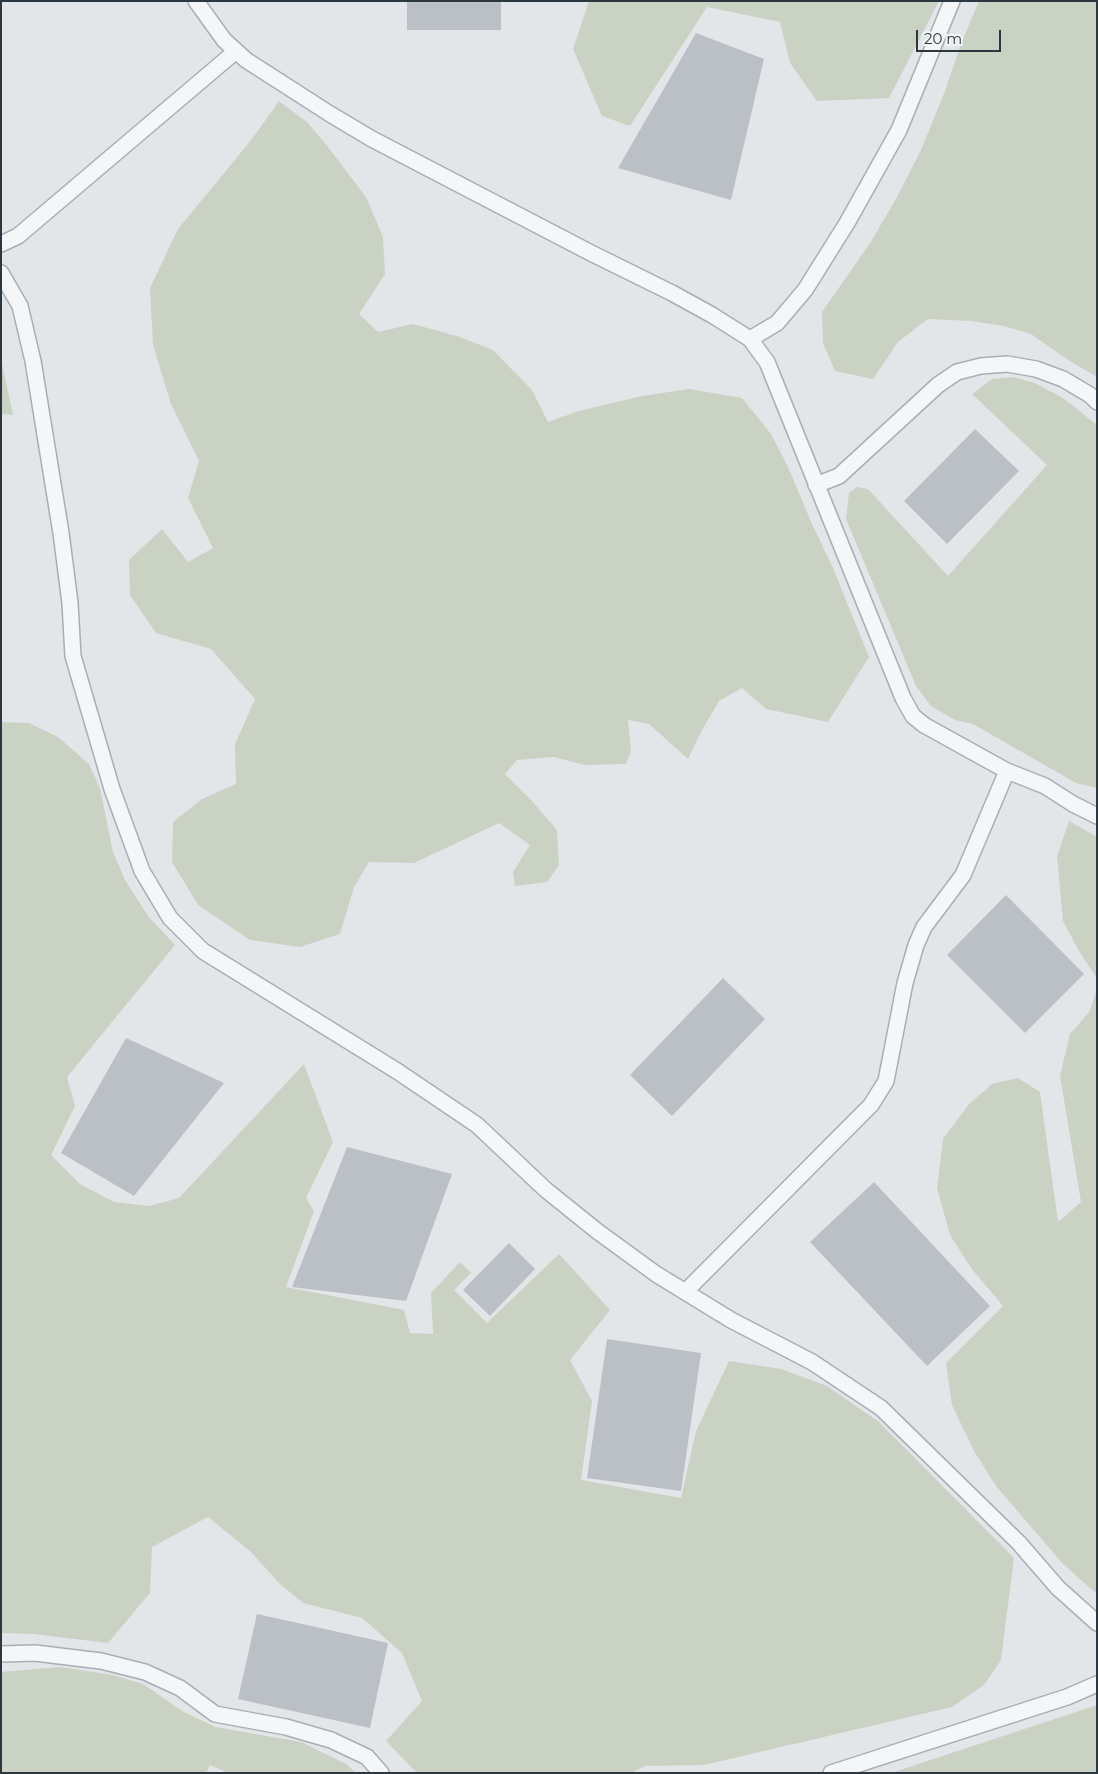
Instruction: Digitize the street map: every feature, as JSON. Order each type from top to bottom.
[{"type":"lane","points":[[196,1],[224,40],[246,60],[330,114],[372,139],[672,293],[750,339],[767,362],[903,698],[913,716],[924,725],[1007,771],[1045,786],[1073,804],[1097,816]]},
{"type":"lane","points":[[750,339],[778,323],[805,290],[847,223],[899,130],[952,1]]},
{"type":"lane","points":[[1,244],[18,236],[236,51]]},
{"type":"lane","points":[[1,273],[20,306],[33,361],[61,533],[70,603],[73,656],[112,789],[142,871],[170,918],[203,951],[397,1071],[477,1125],[546,1190],[597,1231],[656,1274],[731,1320],[812,1362],[881,1408],[1019,1543],[1058,1588],[1097,1623]]},
{"type":"lane","points":[[816,485],[839,476],[932,390],[957,372],[982,366],[1007,364],[1036,369],[1063,379],[1090,395],[1097,402]]},
{"type":"lane","points":[[685,1292],[871,1105],[886,1081],[905,983],[916,945],[924,927],[963,875],[1007,771]]},
{"type":"lane","points":[[1,1654],[44,1654],[101,1662],[145,1672],[180,1688],[215,1714],[286,1727],[331,1740],[367,1757],[381,1773]]},
{"type":"lane","points":[[831,1773],[1057,1700],[1097,1684]]},
{"type":"shaded area","points":[[589,1],[939,1],[889,98],[817,101],[790,63],[780,22],[707,7],[630,126],[602,116],[573,49]]},
{"type":"shaded area","points":[[979,1],[1097,1],[1097,377],[1068,360],[1031,334],[1004,326],[971,321],[928,319],[898,342],[873,379],[835,371],[823,343],[822,312],[870,243],[896,199],[921,150]]},
{"type":"shaded area","points":[[279,101],[308,123],[366,197],[383,237],[385,274],[359,314],[378,332],[413,324],[457,336],[493,350],[532,390],[548,422],[579,411],[642,396],[689,389],[742,398],[771,434],[788,467],[833,568],[869,657],[828,722],[766,709],[742,688],[719,701],[688,759],[649,724],[628,720],[631,751],[626,764],[585,765],[554,757],[517,760],[505,774],[557,830],[559,865],[547,882],[515,886],[513,872],[530,845],[499,823],[414,863],[369,862],[354,887],[340,934],[300,947],[250,940],[198,905],[172,862],[173,822],[202,799],[236,784],[235,744],[255,699],[211,649],[156,633],[130,595],[129,560],[162,529],[188,562],[213,548],[188,498],[199,461],[171,404],[153,345],[150,288],[178,229],[252,139]]},
{"type":"shaded area","points":[[1,359],[13,415],[1,414]]},
{"type":"shaded area","points":[[1013,377],[1035,383],[1063,398],[1097,425],[1097,788],[1076,783],[973,724],[955,720],[931,706],[916,686],[846,519],[849,493],[857,487],[868,489],[948,576],[1047,465],[972,394],[992,379]]},
{"type":"shaded area","points":[[1,722],[29,723],[58,737],[89,764],[100,788],[113,852],[125,880],[148,916],[175,945],[67,1077],[75,1106],[51,1155],[80,1184],[114,1202],[149,1206],[179,1198],[304,1064],[333,1142],[306,1198],[314,1211],[286,1287],[404,1310],[410,1333],[433,1334],[431,1293],[460,1262],[471,1273],[454,1290],[487,1323],[559,1254],[610,1310],[570,1360],[592,1401],[581,1480],[681,1498],[696,1431],[729,1361],[781,1369],[827,1386],[879,1422],[1014,1558],[1001,1660],[984,1685],[952,1707],[704,1765],[645,1766],[631,1773],[417,1773],[386,1741],[422,1701],[402,1653],[362,1618],[303,1603],[280,1584],[250,1551],[208,1517],[152,1547],[150,1593],[108,1643],[33,1634],[1,1633]]},
{"type":"shaded area","points":[[1069,821],[1097,837],[1097,978],[1080,953],[1063,921],[1057,856]]},
{"type":"shaded area","points":[[1097,988],[1097,1594],[1063,1564],[996,1486],[974,1451],[952,1405],[946,1363],[1003,1306],[971,1268],[950,1235],[937,1188],[943,1139],[969,1104],[992,1084],[1018,1078],[1040,1092],[1058,1222],[1081,1202],[1060,1076],[1070,1034],[1090,1011]]},
{"type":"shaded area","points":[[60,1667],[113,1675],[143,1684],[182,1711],[215,1727],[301,1742],[346,1764],[356,1773],[228,1773],[210,1765],[206,1773],[1,1773],[1,1672]]},
{"type":"shaded area","points":[[1097,1705],[1097,1773],[891,1773]]},
{"type":"building","points":[[407,1],[501,1],[501,30],[407,30]]},
{"type":"building","points":[[696,33],[764,59],[731,200],[618,168]]},
{"type":"building","points":[[975,429],[1019,471],[947,544],[904,501]]},
{"type":"building","points":[[1006,895],[1084,974],[1025,1033],[947,955]]},
{"type":"building","points":[[723,978],[765,1019],[672,1116],[630,1075]]},
{"type":"building","points":[[126,1038],[224,1083],[134,1196],[61,1153]]},
{"type":"building","points":[[347,1147],[452,1174],[406,1301],[292,1287]]},
{"type":"building","points":[[874,1182],[990,1306],[927,1366],[810,1242]]},
{"type":"building","points":[[509,1243],[535,1269],[490,1316],[463,1290]]},
{"type":"building","points":[[607,1339],[701,1353],[681,1491],[587,1478]]},
{"type":"building","points":[[257,1614],[388,1643],[370,1728],[238,1699]]}]
